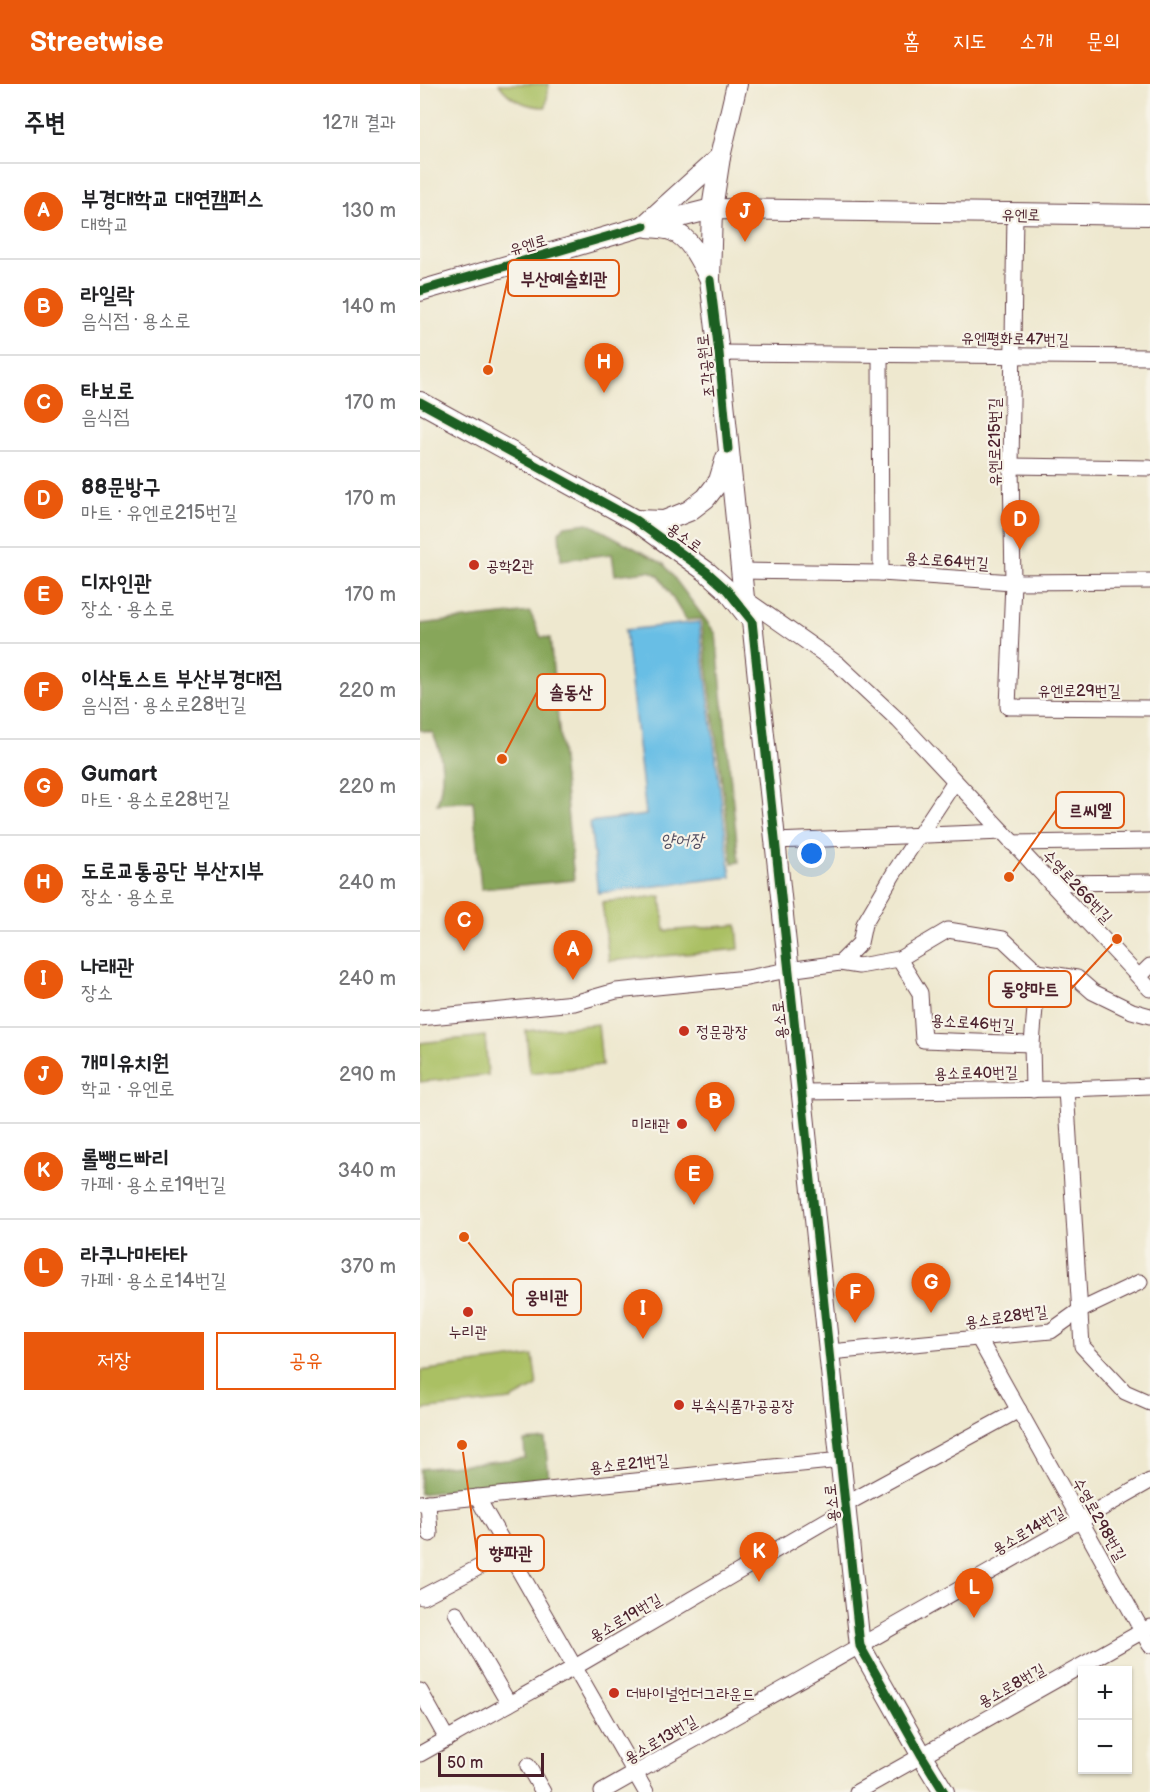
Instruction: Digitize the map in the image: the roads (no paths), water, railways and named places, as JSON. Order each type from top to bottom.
[{"type":"main road","points":[[710,280],[712,208],[720,157],[737,84]]},
{"type":"main road","points":[[644,226],[720,157]]},
{"type":"main road","name":"유엔로","points":[[420,291],[712,208],[1150,215]]},
{"type":"main road","points":[[644,226],[673,231],[687,242],[698,255],[710,280]]},
{"type":"main road","name":"조각공원로","points":[[710,280],[744,598],[752,621]]},
{"type":"main road","name":"용소로","points":[[421,402],[635,520],[708,572],[727,590],[752,621],[860,1646],[944,1792]]},
{"type":"main road","points":[[635,520],[664,521],[689,510],[706,498],[719,481],[728,449]]},
{"type":"street","name":"유엔로215번길","points":[[1008,707],[1013,582],[1011,466],[1015,214]]},
{"type":"street","name":"유엔평화로47번길","points":[[719,353],[1150,357]]},
{"type":"street","points":[[880,355],[881,573]]},
{"type":"street","points":[[1011,466],[1150,468]]},
{"type":"street","name":"용소로64번길","points":[[741,571],[881,573],[1013,582],[1150,581]]},
{"type":"street","name":"수영로266번길","points":[[744,598],[838,664],[898,721],[1150,989]]},
{"type":"street","name":"유엔로29번길","points":[[1008,707],[1150,708]]},
{"type":"street","points":[[840,963],[860,943],[864,924],[894,873],[955,781]]},
{"type":"street","points":[[775,841],[920,836],[1150,841]]},
{"type":"street","points":[[1050,883],[1150,882]]},
{"type":"street","points":[[420,1018],[574,1004],[616,991],[747,978],[840,963],[859,966],[898,958],[948,930],[1003,939],[1038,972],[1077,978],[1093,992],[1132,1011],[1150,1016]]},
{"type":"street","name":"용소로46번길","points":[[898,958],[920,993],[923,1040],[1032,1044]]},
{"type":"street","points":[[1138,977],[1150,966]]},
{"type":"street","points":[[1033,1090],[1032,1044],[1038,972]]},
{"type":"street","name":"용소로40번길","points":[[802,1092],[1033,1090],[1150,1086]]},
{"type":"street","points":[[1066,1089],[1082,1346],[1125,1392],[1150,1404]]},
{"type":"street","name":"용소로28번길","points":[[830,1352],[1051,1331],[1079,1311],[1140,1282]]},
{"type":"street","name":"수영로298번길","points":[[979,1339],[1081,1521],[1148,1634]]},
{"type":"street","points":[[846,1506],[1018,1410]]},
{"type":"street","name":"용소로21번길","points":[[424,1503],[841,1460]]},
{"type":"street","name":"용소로14번길","points":[[860,1646],[1150,1481]]},
{"type":"street","points":[[477,1497],[646,1792]]},
{"type":"street","points":[[424,1503],[430,1534]]},
{"type":"street","name":"용소로19번길","points":[[420,1755],[575,1667],[846,1506]]},
{"type":"street","points":[[422,1597],[508,1552]]},
{"type":"street","points":[[456,1613],[509,1704]]},
{"type":"street","name":"용소로8번길","points":[[857,1792],[1148,1634]]},
{"type":"street","name":"용소로13번길","points":[[602,1792],[860,1646]]},
{"type":"street","points":[[420,1691],[447,1739]]},
{"type":"street","points":[[528,1766],[543,1792]]},
{"type":"water","name":"양어장","points":[[699,622],[731,877],[598,893],[590,822],[646,815],[625,630]]},
{"type":"place","name":"개미유치원","points":[[745,242]]},
{"type":"place","name":"부산예술회관","points":[[488,370]]},
{"type":"place","name":"도로교통공단 부산지부","points":[[604,393]]},
{"type":"place","name":"88문방구","points":[[1020,550]]},
{"type":"place","name":"공학2관","points":[[474,565]]},
{"type":"place","name":"솔동산","points":[[502,759]]},
{"type":"place","name":"르씨엘","points":[[1009,877]]},
{"type":"place","name":"동양마트","points":[[1117,939]]},
{"type":"place","name":"타보로","points":[[464,951]]},
{"type":"place","name":"부경대학교 대연캠퍼스","points":[[573,980]]},
{"type":"place","name":"정문광장","points":[[684,1031]]},
{"type":"place","name":"미래관","points":[[682,1124]]},
{"type":"place","name":"라일락","points":[[715,1132]]},
{"type":"place","name":"디자인관","points":[[694,1205]]},
{"type":"place","name":"웅비관","points":[[464,1237]]},
{"type":"place","name":"누리관","points":[[468,1312]]},
{"type":"place","name":"Gumart","points":[[931,1313]]},
{"type":"place","name":"이삭토스트 부산부경대점","points":[[855,1323]]},
{"type":"place","name":"나래관","points":[[643,1339]]},
{"type":"place","name":"부속식품가공공장","points":[[679,1405]]},
{"type":"place","name":"향파관","points":[[462,1445]]},
{"type":"place","name":"롤뺑드빠리","points":[[759,1582]]},
{"type":"place","name":"라쿠나마타타","points":[[974,1618]]},
{"type":"place","name":"더바이널언더그라운드","points":[[614,1693]]}]
